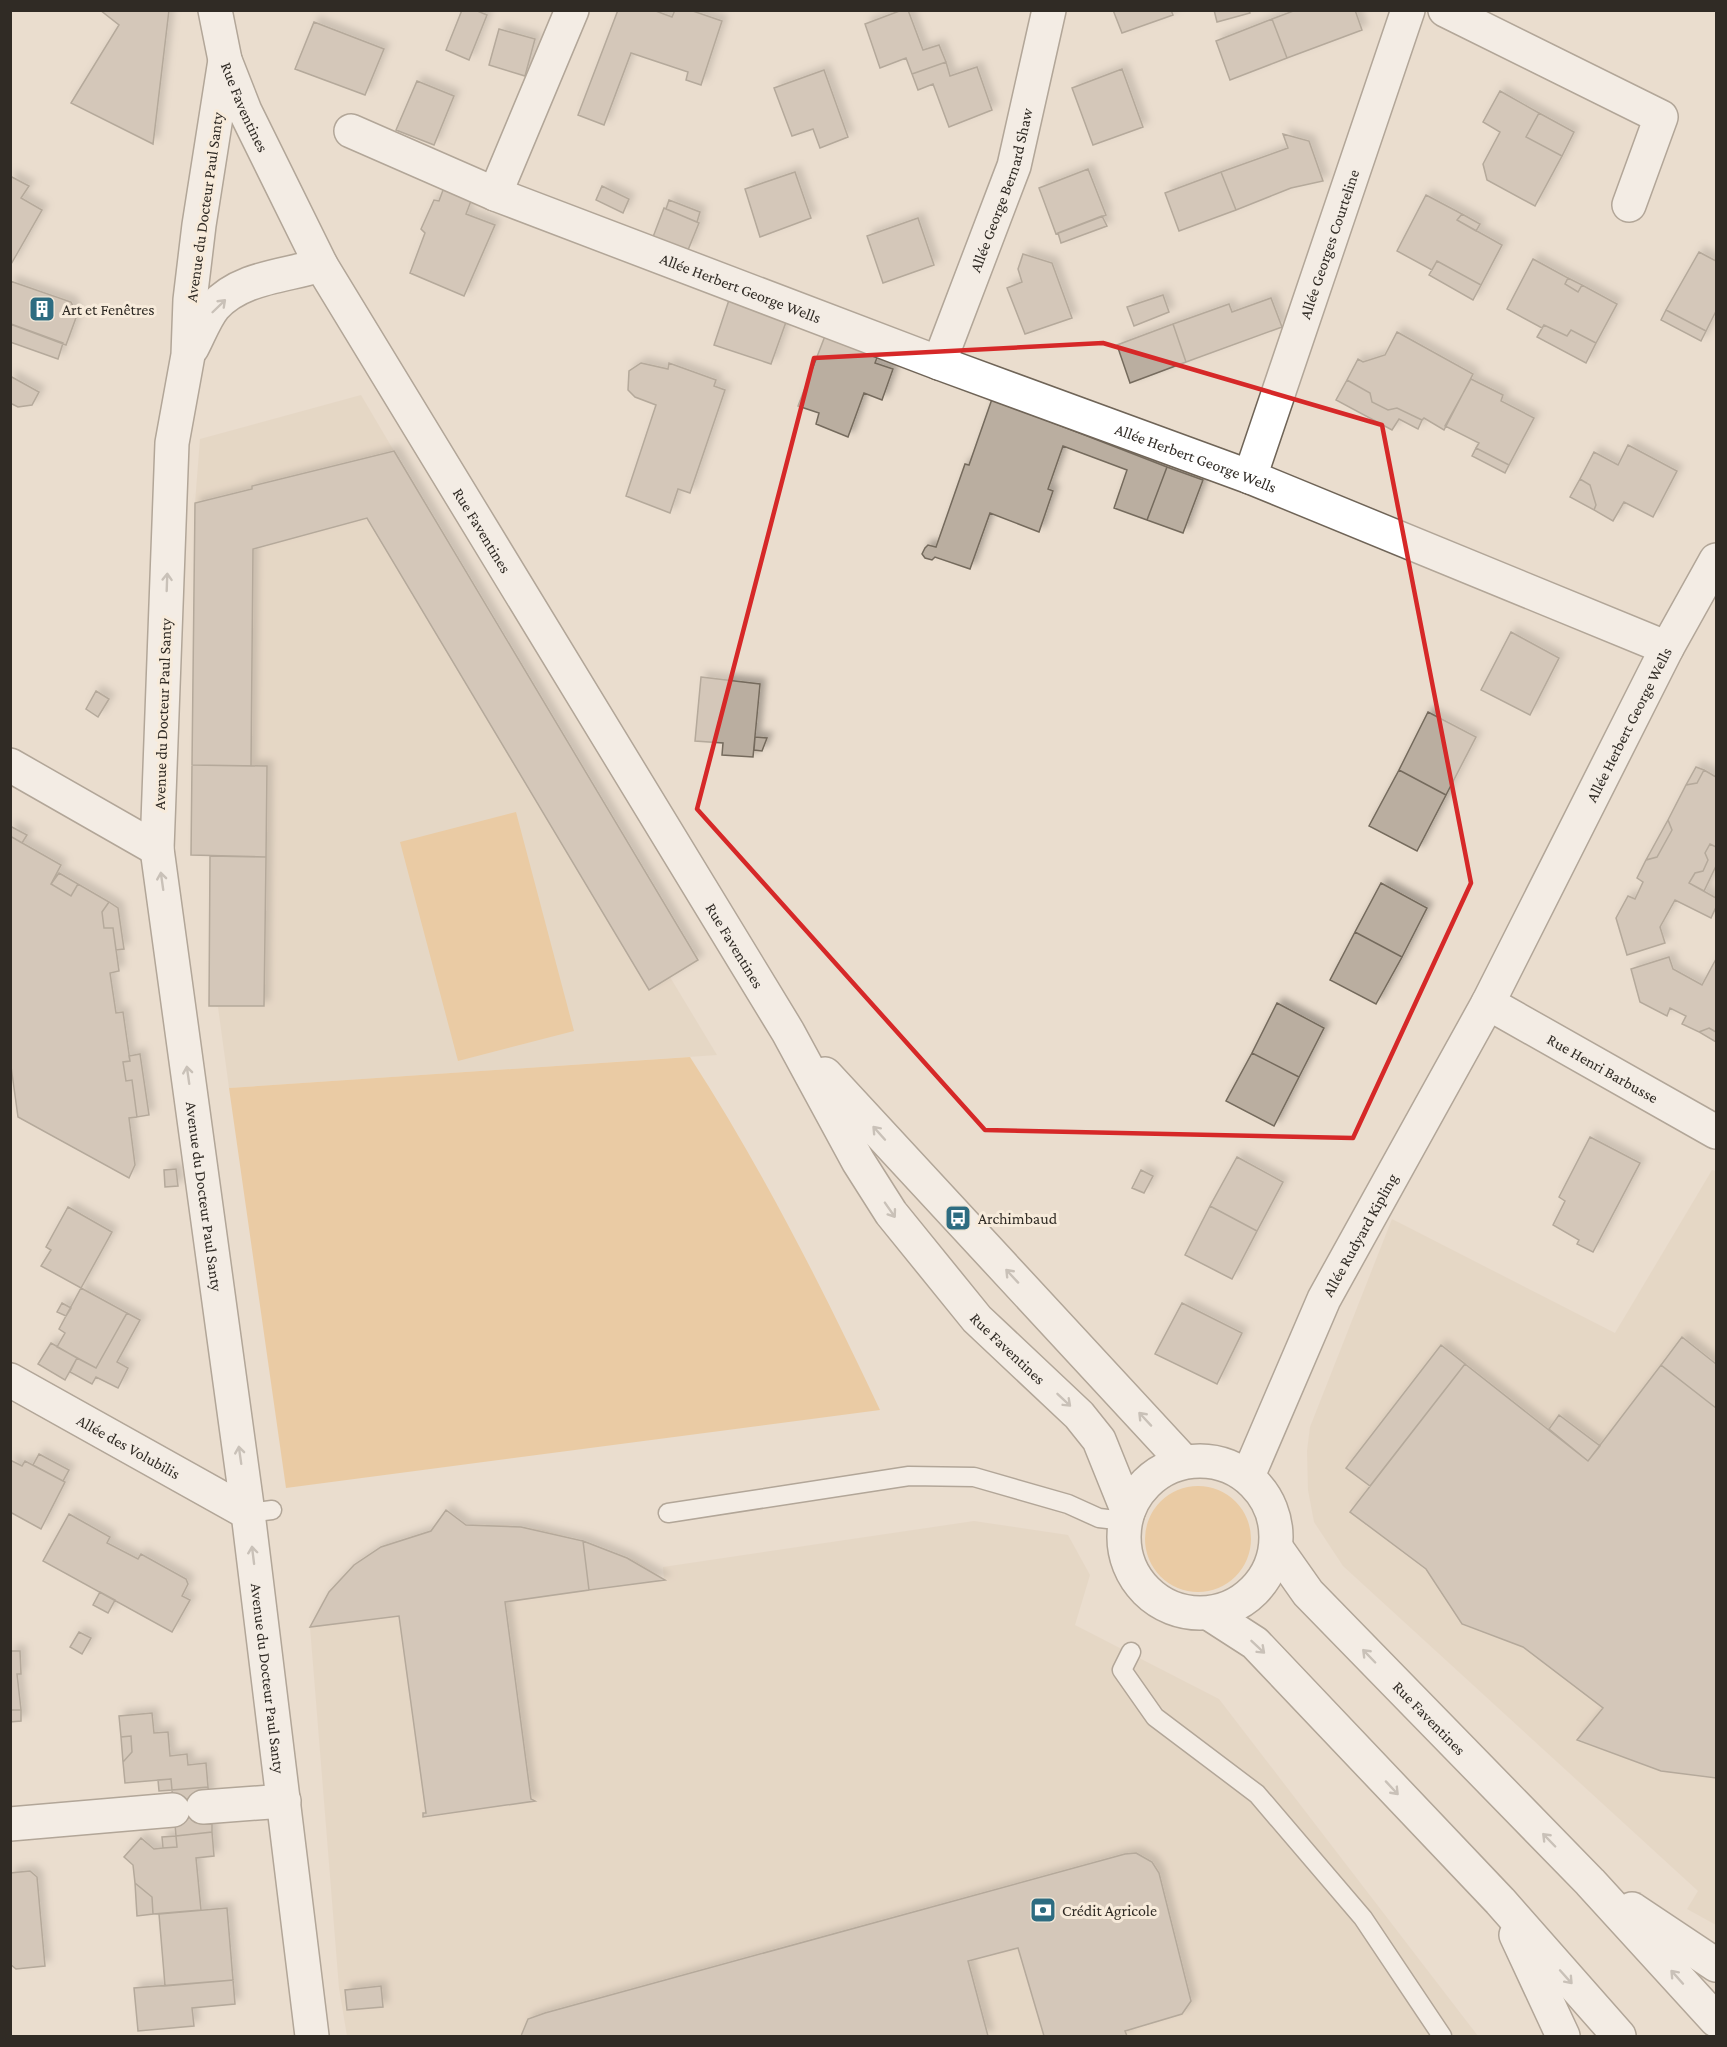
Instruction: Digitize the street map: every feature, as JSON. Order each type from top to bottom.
[{"type":"street","name":"Rue Faventines","points":[[215,10],[225,60],[245,111],[321,265],[788,1032],[858,1161],[891,1213],[977,1319],[1080,1415],[1100,1440],[1126,1517]]},
{"type":"street","points":[[495,194],[572,10]]},
{"type":"street","name":"Allée George Bernard Shaw","points":[[939,363],[1014,165],[1049,10]]},
{"type":"street","name":"Allée Georges Courteline","points":[[1251,477],[1408,10]]},
{"type":"street","points":[[1444,10],[1661,117],[1629,205]]},
{"type":"street","name":"Avenue du Docteur Paul Santy","points":[[225,60],[199,225],[190,300],[188,355],[172,443],[157,849],[260,1511],[284,1801],[312,2037]]},
{"type":"street","name":"Allée Herbert George Wells","points":[[351,131],[495,194],[939,363],[1251,477],[1667,648],[1488,1003]]},
{"type":"street","name":"Avenue du Docteur Paul Santy","points":[[188,355],[214,307],[240,288],[287,272],[321,265]]},
{"type":"street","points":[[1667,648],[1716,560]]},
{"type":"street","points":[[10,765],[157,849]]},
{"type":"street","name":"Rue Henri Barbusse","points":[[1488,1003],[1716,1132]]},
{"type":"street","name":"Allée Rudyard Kipling","points":[[1248,1476],[1324,1299],[1488,1003]]},
{"type":"street","name":"Rue Faventines","points":[[788,1032],[1184,1462]]},
{"type":"street","name":"Allée des Volubilis","points":[[10,1380],[260,1511]]},
{"type":"street","name":"Rue Faventines","points":[[1208,1461],[1231,1466],[1248,1476],[1268,1499],[1276,1523],[1277,1549],[1269,1572],[1254,1592],[1234,1606],[1210,1614],[1180,1611],[1153,1598],[1138,1583],[1128,1563],[1124,1543],[1126,1517],[1136,1495],[1149,1480],[1166,1469],[1184,1462],[1208,1461]]},
{"type":"street","name":"Rue Faventines","points":[[1277,1549],[1308,1593],[1590,1882],[1716,2020]]},
{"type":"street","name":"Rue Faventines","points":[[1210,1614],[1255,1643],[1500,1901],[1619,2037]]},
{"type":"street","points":[[10,1824],[284,1801]]},
{"type":"street","name":"Rue Faventines","points":[[1590,1882],[1716,1965]]},
{"type":"street","name":"Rue Faventines","points":[[1500,1901],[1563,2037]]},
{"type":"lane","points":[[668,1513],[909,1476],[974,1477],[1068,1504],[1099,1518],[1126,1517]]},
{"type":"lane","points":[[1131,1652],[1122,1670],[1155,1717],[1257,1794],[1363,1918],[1442,2037]]},
{"type":"highlighted area","points":[[1103,343],[1382,425],[1471,883],[1353,1138],[985,1130],[697,809],[814,358]]},
{"type":"shaded area","points":[[361,395],[394,451],[670,977],[717,1055],[229,1088],[218,1007],[209,1006],[210,856],[191,855],[195,503],[200,439]]},
{"type":"shaded area","points":[[516,812],[574,1031],[458,1061],[400,842]]},
{"type":"shaded area","points":[[690,1057],[791,1230],[880,1410],[286,1488],[229,1088]]},
{"type":"shaded area","points":[[1712,1170],[1716,1171],[1716,1925],[1687,1909],[1698,1891],[1343,1566],[1314,1522],[1308,1490],[1307,1451],[1310,1427],[1392,1219],[1615,1333]]},
{"type":"shaded area","points":[[1198,1486],[1218,1490],[1235,1502],[1247,1519],[1251,1539],[1247,1559],[1235,1576],[1218,1588],[1198,1592],[1178,1588],[1161,1576],[1149,1559],[1145,1539],[1149,1519],[1161,1502],[1178,1490]]},
{"type":"shaded area","points":[[446,1510],[466,1525],[507,1525],[544,1530],[583,1541],[637,1561],[664,1579],[663,1567],[974,1521],[1068,1535],[1090,1575],[1075,1625],[1219,1699],[1478,2036],[347,2036],[339,1988],[310,1627],[322,1602],[354,1565],[381,1547],[430,1531]]},
{"type":"building","points":[[100,10],[169,10],[153,144],[71,103],[119,25]]},
{"type":"building","points":[[462,10],[475,10],[487,15],[469,60],[446,50]]},
{"type":"building","points":[[618,10],[653,10],[672,17],[675,10],[690,10],[722,21],[701,85],[686,80],[688,72],[631,53],[604,125],[578,115]]},
{"type":"building","points":[[902,10],[908,10],[923,50],[939,45],[946,62],[912,74],[906,58],[880,68],[865,24]]},
{"type":"building","points":[[1113,10],[1171,10],[1173,15],[1122,33]]},
{"type":"building","points":[[1214,10],[1249,10],[1250,13],[1217,22]]},
{"type":"building","points":[[1296,10],[1355,10],[1362,30],[1287,58],[1272,19]]},
{"type":"building","points":[[1272,19],[1287,58],[1230,80],[1216,41]]},
{"type":"building","points":[[314,22],[384,49],[365,95],[295,69]]},
{"type":"building","points":[[499,29],[535,39],[525,76],[489,65]]},
{"type":"building","points":[[946,62],[950,76],[977,67],[992,110],[949,127],[933,84],[918,90],[912,74]]},
{"type":"building","points":[[1122,69],[1143,127],[1093,145],[1072,88]]},
{"type":"building","points":[[824,70],[848,137],[820,148],[813,129],[792,136],[774,88]]},
{"type":"building","points":[[417,81],[454,96],[434,145],[396,130]]},
{"type":"building","points":[[1500,91],[1539,113],[1526,137],[1562,156],[1535,206],[1487,180],[1483,164],[1500,132],[1483,122]]},
{"type":"building","points":[[1539,113],[1574,132],[1562,156],[1526,137]]},
{"type":"building","points":[[1283,134],[1309,141],[1323,181],[1291,188],[1236,210],[1221,172],[1288,148]]},
{"type":"building","points":[[1088,169],[1106,215],[1056,234],[1039,188]]},
{"type":"building","points":[[795,172],[811,218],[760,237],[745,189]]},
{"type":"building","points":[[1221,172],[1236,210],[1179,231],[1165,193]]},
{"type":"building","points":[[10,176],[29,186],[21,198],[42,210],[10,266]]},
{"type":"building","points":[[446,182],[474,193],[466,214],[495,225],[464,296],[410,273],[425,233],[421,229],[434,200],[439,201]]},
{"type":"building","points":[[602,186],[629,199],[623,213],[596,200]]},
{"type":"building","points":[[1426,195],[1462,214],[1457,220],[1502,245],[1481,285],[1437,261],[1432,270],[1397,251]]},
{"type":"building","points":[[669,200],[700,212],[697,222],[666,209]]},
{"type":"building","points":[[664,208],[699,223],[688,250],[653,237]]},
{"type":"building","points":[[1462,214],[1480,224],[1476,231],[1457,220]]},
{"type":"building","points":[[1102,216],[1107,226],[1061,243],[1058,233]]},
{"type":"building","points":[[918,218],[934,265],[883,283],[867,236]]},
{"type":"building","points":[[1699,252],[1716,261],[1716,311],[1706,331],[1666,310]]},
{"type":"building","points":[[1023,254],[1052,263],[1072,318],[1025,334],[1007,288],[1022,282],[1018,269]]},
{"type":"building","points":[[1533,259],[1568,278],[1565,284],[1578,292],[1582,285],[1617,304],[1596,343],[1571,330],[1567,336],[1544,325],[1542,328],[1507,309]]},
{"type":"building","points":[[1437,261],[1481,285],[1473,300],[1429,275]]},
{"type":"building","points":[[1568,278],[1582,285],[1578,292],[1565,284]]},
{"type":"building","name":"Art et Fenêtres","points":[[10,281],[71,302],[77,315],[66,345],[10,324]]},
{"type":"building","points":[[1163,295],[1169,312],[1134,326],[1127,307]]},
{"type":"building","points":[[1271,298],[1282,327],[1186,362],[1173,324],[1229,304],[1232,312]]},
{"type":"building","points":[[729,300],[786,322],[771,364],[714,345]]},
{"type":"building","points":[[1666,310],[1706,331],[1701,341],[1661,320]]},
{"type":"building","points":[[11,324],[63,343],[58,359],[10,342]]},
{"type":"building","points":[[1173,324],[1186,362],[1130,383],[1117,345]]},
{"type":"building","points":[[1544,325],[1567,336],[1571,330],[1596,343],[1586,363],[1537,337]]},
{"type":"building","points":[[1397,332],[1473,374],[1444,430],[1424,418],[1422,420],[1397,408],[1388,410],[1372,402],[1370,393],[1347,380],[1358,359],[1363,362],[1385,355]]},
{"type":"building","points":[[825,336],[878,355],[875,363],[893,369],[882,400],[864,393],[848,437],[816,424],[819,413],[798,406]]},
{"type":"building","points":[[641,363],[668,369],[669,363],[716,380],[714,386],[725,390],[690,493],[678,489],[670,513],[626,496],[656,405],[635,397],[628,390],[629,371]]},
{"type":"building","points":[[10,376],[39,392],[32,405],[18,407],[10,403]]},
{"type":"building","points":[[1471,379],[1503,395],[1501,401],[1534,418],[1509,465],[1476,448],[1479,443],[1445,426]]},
{"type":"building","points":[[1347,380],[1370,393],[1372,402],[1388,410],[1397,408],[1422,420],[1418,429],[1399,419],[1392,430],[1336,400]]},
{"type":"building","points":[[992,399],[1167,467],[1147,520],[1114,508],[1127,470],[1063,446],[1048,489],[1053,491],[1039,532],[990,513],[970,569],[935,557],[932,560],[925,558],[922,554],[928,545],[936,547],[965,464],[969,465]]},
{"type":"building","points":[[1628,445],[1677,471],[1653,517],[1624,502],[1613,521],[1594,510],[1596,505],[1590,485],[1580,479],[1594,452],[1618,465]]},
{"type":"building","points":[[1476,448],[1509,465],[1505,473],[1472,456]]},
{"type":"building","points":[[394,451],[698,960],[649,990],[367,518],[253,549],[251,766],[192,765],[195,503],[252,489],[252,486]]},
{"type":"building","points":[[1167,467],[1203,480],[1183,533],[1147,520]]},
{"type":"building","points":[[1580,479],[1590,485],[1596,505],[1594,510],[1570,497]]},
{"type":"building","points":[[1511,632],[1559,658],[1530,715],[1481,690]]},
{"type":"building","points":[[701,677],[760,684],[753,757],[722,755],[723,743],[695,741]]},
{"type":"building","points":[[96,691],[109,699],[98,717],[86,709]]},
{"type":"building","points":[[1428,712],[1476,737],[1446,795],[1399,770]]},
{"type":"building","points":[[755,737],[767,738],[762,751],[754,750]]},
{"type":"building","points":[[192,765],[267,766],[266,857],[191,855]]},
{"type":"building","points":[[1696,767],[1704,770],[1697,783],[1686,785]]},
{"type":"building","points":[[1399,770],[1446,795],[1417,851],[1369,826]]},
{"type":"building","points":[[1704,770],[1716,777],[1716,847],[1710,844],[1705,853],[1708,860],[1703,871],[1695,873],[1689,883],[1716,898],[1716,907],[1711,918],[1675,900],[1660,927],[1665,943],[1627,955],[1616,918],[1628,896],[1635,899],[1643,882],[1637,878],[1646,860],[1657,857],[1672,830],[1668,820],[1686,785],[1697,783]]},
{"type":"building","points":[[1668,820],[1672,830],[1657,857],[1646,860]]},
{"type":"building","points":[[10,826],[27,835],[22,843],[10,836]]},
{"type":"building","points":[[10,836],[61,865],[51,884],[71,896],[78,884],[109,902],[102,912],[104,928],[113,928],[119,971],[110,973],[116,1013],[123,1012],[130,1061],[123,1062],[126,1081],[132,1080],[137,1117],[129,1118],[135,1165],[129,1178],[18,1117],[10,1059]]},
{"type":"building","points":[[1710,844],[1716,847],[1716,866],[1704,891],[1689,883],[1695,873],[1703,871],[1708,860],[1705,853]]},
{"type":"building","points":[[210,856],[266,857],[264,1006],[209,1006]]},
{"type":"building","points":[[59,873],[78,884],[71,896],[51,884]]},
{"type":"building","points":[[1381,883],[1427,908],[1402,957],[1355,932]]},
{"type":"building","points":[[109,902],[118,908],[124,949],[116,950],[113,928],[104,928],[102,912]]},
{"type":"building","points":[[1355,932],[1402,957],[1376,1004],[1330,980]]},
{"type":"building","points":[[1669,957],[1673,969],[1702,985],[1716,959],[1716,1032],[1709,1028],[1699,1032],[1682,1024],[1686,1016],[1670,1008],[1667,1016],[1640,1002],[1631,969]]},
{"type":"building","points":[[1277,1003],[1324,1028],[1299,1077],[1252,1053]]},
{"type":"building","points":[[1709,1028],[1716,1032],[1716,1042],[1699,1032]]},
{"type":"building","points":[[1252,1053],[1299,1077],[1274,1126],[1226,1101]]},
{"type":"building","points":[[140,1054],[149,1115],[137,1117],[132,1080],[126,1081],[123,1062],[130,1061],[129,1056]]},
{"type":"building","points":[[1590,1137],[1640,1163],[1593,1252],[1577,1244],[1579,1240],[1553,1225],[1565,1201],[1559,1197]]},
{"type":"building","points":[[1237,1157],[1283,1182],[1257,1231],[1210,1206]]},
{"type":"building","points":[[176,1169],[178,1186],[165,1187],[164,1170]]},
{"type":"building","points":[[1141,1170],[1153,1176],[1144,1193],[1132,1188]]},
{"type":"building","points":[[1210,1206],[1257,1231],[1232,1279],[1185,1255]]},
{"type":"building","points":[[68,1207],[112,1232],[81,1288],[41,1266],[51,1250],[46,1247]]},
{"type":"building","points":[[81,1288],[127,1313],[96,1368],[57,1347],[65,1333],[59,1329]]},
{"type":"building","points":[[62,1303],[71,1308],[66,1316],[57,1312]]},
{"type":"building","points":[[1182,1303],[1242,1333],[1217,1384],[1155,1354]]},
{"type":"building","points":[[127,1313],[140,1320],[117,1362],[128,1368],[118,1388],[96,1377],[92,1384],[70,1372],[77,1358],[96,1368]]},
{"type":"building","points":[[1682,1337],[1716,1364],[1716,1408],[1661,1365]]},
{"type":"building","points":[[51,1343],[77,1358],[65,1380],[38,1364]]},
{"type":"building","points":[[1441,1345],[1465,1364],[1370,1486],[1346,1468]]},
{"type":"building","points":[[1465,1364],[1588,1461],[1661,1365],[1716,1408],[1716,1778],[1661,1771],[1577,1740],[1603,1708],[1523,1647],[1462,1624],[1426,1569],[1350,1512]]},
{"type":"building","points":[[1559,1415],[1600,1446],[1588,1461],[1549,1429]]},
{"type":"building","points":[[39,1454],[69,1470],[63,1481],[33,1465]]},
{"type":"building","points":[[10,1460],[22,1466],[25,1461],[65,1482],[41,1529],[10,1512]]},
{"type":"building","points":[[446,1510],[466,1525],[521,1527],[583,1541],[589,1590],[505,1602],[531,1799],[535,1801],[423,1817],[423,1813],[426,1813],[399,1616],[310,1627],[329,1592],[354,1565],[381,1547],[431,1531]]},
{"type":"building","points":[[69,1514],[110,1537],[107,1543],[138,1559],[141,1554],[186,1579],[188,1584],[182,1596],[190,1600],[172,1632],[43,1561]]},
{"type":"building","points":[[583,1541],[627,1558],[665,1580],[589,1590]]},
{"type":"building","points":[[100,1592],[115,1600],[108,1613],[93,1605]]},
{"type":"building","points":[[79,1632],[91,1638],[82,1654],[70,1647]]},
{"type":"building","points":[[10,1651],[20,1651],[21,1674],[17,1674],[21,1710],[10,1710]]},
{"type":"building","points":[[10,1710],[21,1710],[21,1721],[10,1722]]},
{"type":"building","points":[[152,1713],[154,1733],[168,1732],[170,1756],[187,1754],[188,1765],[206,1763],[208,1787],[172,1790],[171,1779],[125,1783],[123,1762],[132,1752],[131,1736],[121,1737],[119,1716]]},
{"type":"building","points":[[131,1736],[132,1752],[123,1762],[121,1737]]},
{"type":"building","points":[[171,1779],[172,1790],[159,1791],[158,1780]]},
{"type":"building","points":[[208,1787],[209,1796],[202,1797],[205,1824],[212,1824],[212,1832],[176,1836],[172,1790]]},
{"type":"building","points":[[212,1832],[214,1856],[196,1858],[201,1910],[153,1914],[152,1897],[135,1883],[133,1865],[124,1857],[141,1838],[154,1849],[177,1847],[176,1836]]},
{"type":"building","points":[[176,1836],[177,1847],[163,1848],[162,1837]]},
{"type":"building","name":"Crédit Agricole","points":[[1136,1853],[1152,1862],[1159,1873],[1191,2001],[1182,2014],[1125,2031],[1127,2036],[1044,2036],[1018,1948],[968,1961],[988,2036],[521,2036],[528,2019],[545,2013],[1125,1854]]},
{"type":"building","points":[[30,1871],[37,1877],[45,1966],[16,1969],[10,1964],[10,1873]]},
{"type":"building","points":[[135,1883],[152,1897],[153,1914],[137,1916]]},
{"type":"building","points":[[227,1908],[233,1980],[165,1986],[159,1914]]},
{"type":"building","points":[[233,1980],[235,2004],[192,2008],[194,2026],[138,2031],[134,1988]]},
{"type":"building","points":[[381,1986],[383,2007],[347,2010],[345,1990]]},
{"type":"place","name":"Art et Fenêtres","points":[[42,309]]},
{"type":"place","name":"Archimbaud","points":[[958,1218]]},
{"type":"place","name":"Crédit Agricole","points":[[1043,1910]]}]
